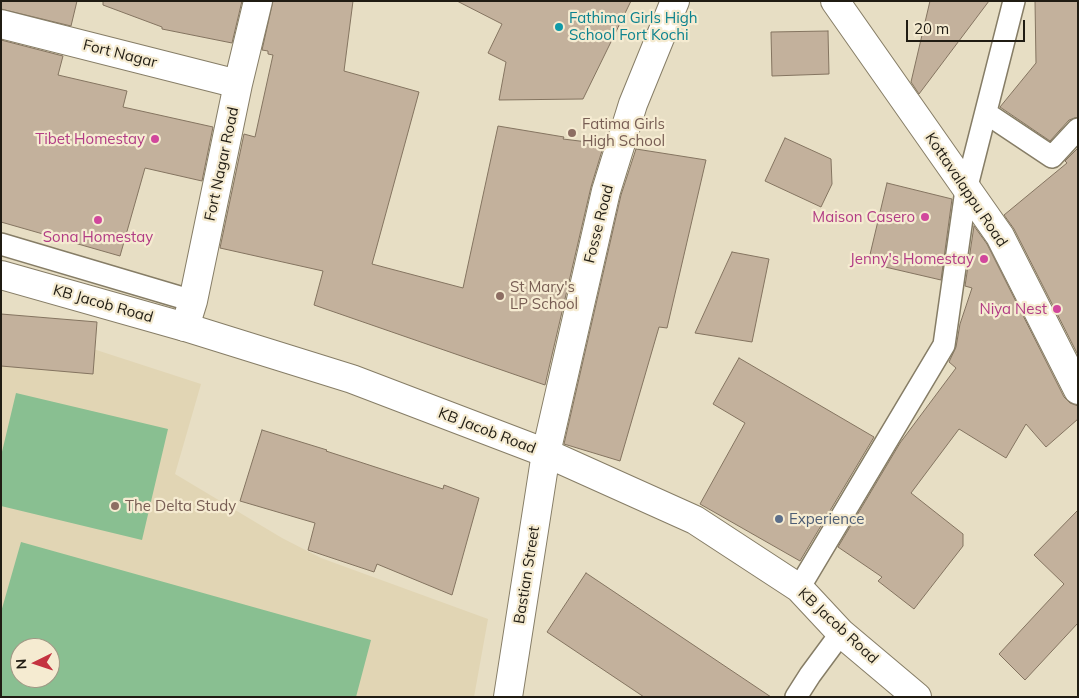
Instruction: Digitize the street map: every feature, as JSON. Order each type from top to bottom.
[{"type":"street","name":"Fort Nagar Road","points":[[185,327],[194,301],[238,84],[258,1]]},
{"type":"street","name":"Fosse Road","points":[[546,453],[606,190],[634,104],[675,1]]},
{"type":"street","name":"Kottavalappu Road","points":[[835,1],[1000,236],[1078,390]]},
{"type":"street","name":"Fort Nagar","points":[[1,24],[238,84]]},
{"type":"street","name":"KB Jacob Road","points":[[1,275],[185,327],[352,379],[546,453],[695,520],[799,588],[841,633],[917,697]]},
{"type":"street","name":"Bastian Street","points":[[508,697],[546,453]]},
{"type":"lane","points":[[799,588],[944,345],[966,190],[1014,1]]},
{"type":"lane","points":[[986,113],[1052,157],[1078,129]]},
{"type":"lane","points":[[1,244],[194,301]]},
{"type":"lane","points":[[796,697],[841,633]]},
{"type":"shaded area","name":"The Delta Study","points":[[1,319],[201,384],[175,474],[282,538],[321,558],[488,619],[474,697],[1,697]]},
{"type":"green space","points":[[16,393],[168,429],[142,540],[1,506],[1,456]]},
{"type":"green space","points":[[21,542],[371,640],[356,697],[1,697],[1,612]]},
{"type":"building","points":[[1,1],[77,1],[71,26],[1,9]]},
{"type":"building","points":[[103,1],[242,1],[232,43],[162,29],[162,27],[103,5]]},
{"type":"building","points":[[273,1],[353,1],[344,71],[419,92],[372,264],[463,288],[498,126],[564,137],[563,139],[604,144],[591,187],[545,385],[314,305],[323,271],[220,248],[244,134],[255,137],[273,55],[268,54],[268,51],[262,50]]},
{"type":"building","name":"Fathima Girls High School Fort Kochi","points":[[457,1],[631,1],[583,99],[499,100],[506,62],[488,53],[502,24]]},
{"type":"building","points":[[930,1],[989,1],[919,94],[911,82]]},
{"type":"building","points":[[1035,1],[1078,1],[1078,117],[1069,120],[1050,141],[1000,107],[1036,63]]},
{"type":"building","points":[[828,31],[829,74],[772,76],[771,32]]},
{"type":"building","points":[[1,40],[63,56],[58,75],[127,91],[123,107],[213,127],[202,181],[145,168],[120,256],[1,222]]},
{"type":"building","points":[[785,138],[831,159],[832,184],[821,207],[765,181]]},
{"type":"building","points":[[1078,148],[1078,355],[1014,229],[1004,215],[1067,163],[1065,161]]},
{"type":"building","points":[[636,149],[706,160],[667,328],[659,327],[620,461],[564,444],[621,195]]},
{"type":"building","points":[[887,183],[952,199],[941,280],[868,263]]},
{"type":"building","points":[[974,226],[987,244],[1064,397],[1070,403],[1078,406],[1078,419],[1046,447],[1026,424],[1006,458],[959,429],[911,493],[963,534],[963,546],[914,609],[878,581],[882,577],[838,547],[900,443],[956,368],[949,362],[956,347],[960,324],[972,288],[965,286]]},
{"type":"building","points":[[732,252],[769,259],[752,342],[695,333]]},
{"type":"building","points":[[1,314],[97,322],[93,374],[1,366]]},
{"type":"building","points":[[739,358],[874,437],[800,561],[700,504],[745,423],[713,404]]},
{"type":"building","points":[[262,430],[443,489],[444,485],[479,498],[452,595],[377,564],[374,572],[308,550],[315,523],[240,501]]},
{"type":"building","points":[[1078,510],[1078,623],[1025,680],[999,654],[1064,584],[1034,555]]},
{"type":"building","points":[[586,573],[771,697],[644,697],[547,632]]},
{"type":"place","name":"Fathima Girls High School Fort Kochi","points":[[559,27]]},
{"type":"place","name":"Fatima Girls High School","points":[[572,133]]},
{"type":"place","name":"Tibet Homestay","points":[[155,139]]},
{"type":"place","name":"Maison Casero","points":[[925,217]]},
{"type":"place","name":"Sona Homestay","points":[[98,220]]},
{"type":"place","name":"Jenny's Homestay","points":[[984,259]]},
{"type":"place","name":"St Mary's LP School","points":[[500,296]]},
{"type":"place","name":"Niya Nest","points":[[1057,309]]},
{"type":"place","name":"The Delta Study","points":[[115,506]]},
{"type":"place","name":"Experience","points":[[779,519]]}]
